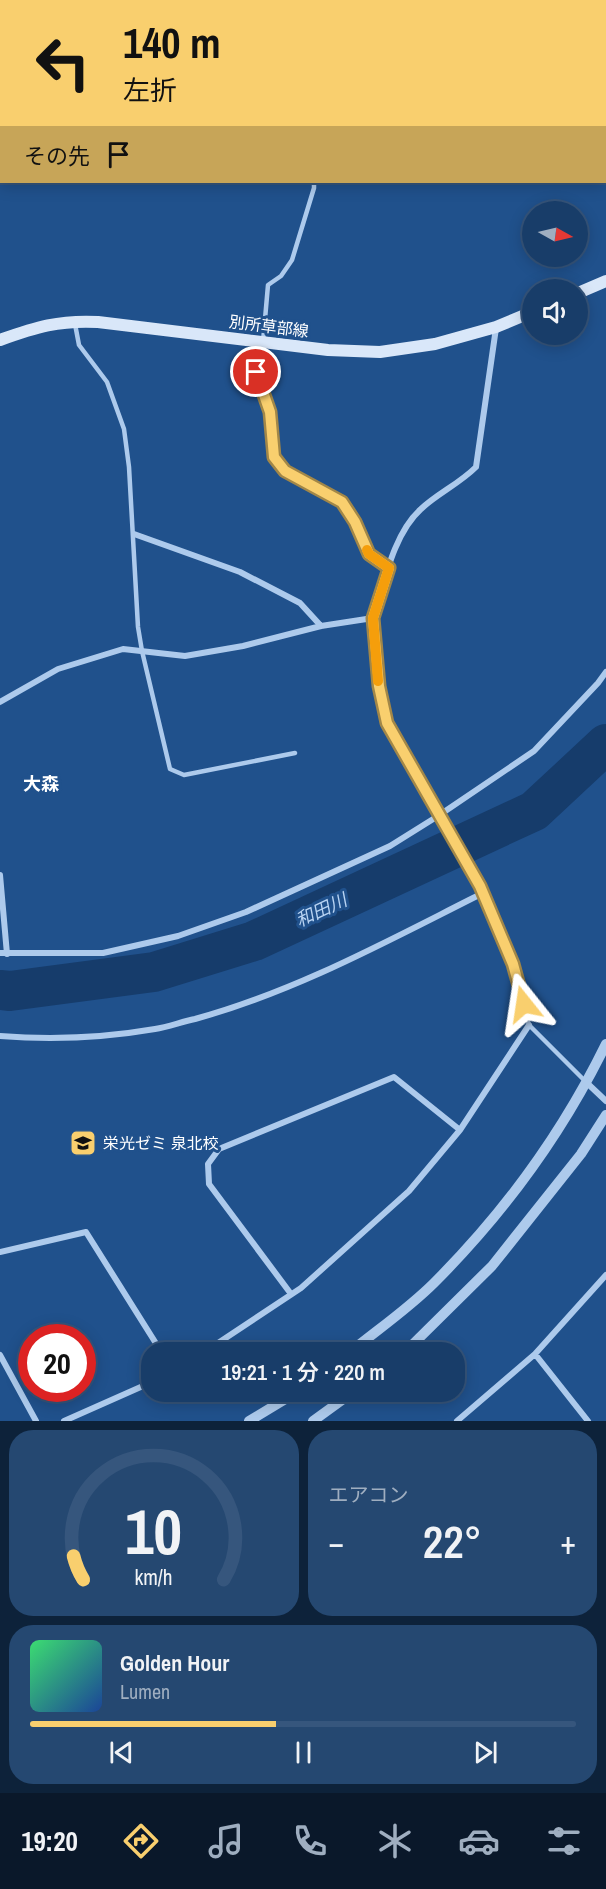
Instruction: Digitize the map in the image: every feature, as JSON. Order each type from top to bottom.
[{"type":"main road","points":[[588,289],[606,281]]},
{"type":"main road","name":"別所草部線","points":[[0,340],[43,325],[75,321],[328,350],[380,352],[435,345],[496,327],[522,316]]},
{"type":"street","points":[[438,816],[387,723],[379,686],[373,618],[400,536],[420,509],[463,481],[476,467],[496,327]]},
{"type":"street","points":[[134,534],[240,572],[300,603],[321,626]]},
{"type":"street","points":[[0,702],[58,669],[123,649],[185,656],[243,646],[321,626],[373,618]]},
{"type":"street","points":[[0,874],[4,954],[103,953],[178,936],[246,912],[390,846],[534,751],[606,672]]},
{"type":"street","points":[[0,1036],[43,1039],[98,1037],[156,1029],[233,1008],[326,972],[483,893]]},
{"type":"street","points":[[219,1342],[301,1288],[409,1191],[460,1130],[529,1025]]},
{"type":"street","points":[[362,1342],[432,1284],[490,1223],[553,1137],[587,1083],[606,1044]]},
{"type":"street","points":[[291,1294],[209,1184],[208,1164],[219,1149],[394,1077],[460,1130]]},
{"type":"street","points":[[587,1083],[606,1101]]},
{"type":"street","points":[[415,1342],[492,1266],[581,1154],[606,1115]]},
{"type":"street","points":[[0,1252],[86,1232],[155,1342]]},
{"type":"street","points":[[457,1421],[535,1354],[606,1275]]},
{"type":"street","points":[[535,1354],[588,1421]]},
{"type":"street","points":[[0,1355],[36,1421]]},
{"type":"street","points":[[64,1421],[141,1387]]},
{"type":"street","points":[[249,1421],[280,1402]]},
{"type":"street","points":[[313,1421],[339,1402]]},
{"type":"lane","points":[[314,183],[291,260],[281,276],[268,285],[258,341],[256,372],[270,412],[274,457],[285,471],[342,502],[355,522],[369,554],[389,568]]},
{"type":"lane","points":[[75,321],[79,345],[107,382],[124,429],[129,467],[141,651],[170,769],[184,775],[295,753]]},
{"type":"lane","points":[[438,816],[480,886],[513,964],[529,1025],[587,1083]]},
{"type":"waterway","name":"和田川","points":[[0,990],[10,991],[154,972],[254,941],[534,811],[606,744]]},
{"type":"slow traffic","points":[[367,550],[369,554],[389,568],[373,618],[378,681]]},
{"type":"place","name":"栄光ゼミ 泉北校","points":[[83,1143]]},
{"type":"district","name":"大森","points":[[41,783]]},
{"type":"route","points":[[256,372],[270,412],[274,457],[285,471],[342,502],[355,522],[369,554],[389,568],[373,618],[379,686],[387,723],[480,886],[513,964],[524,1004]]}]
